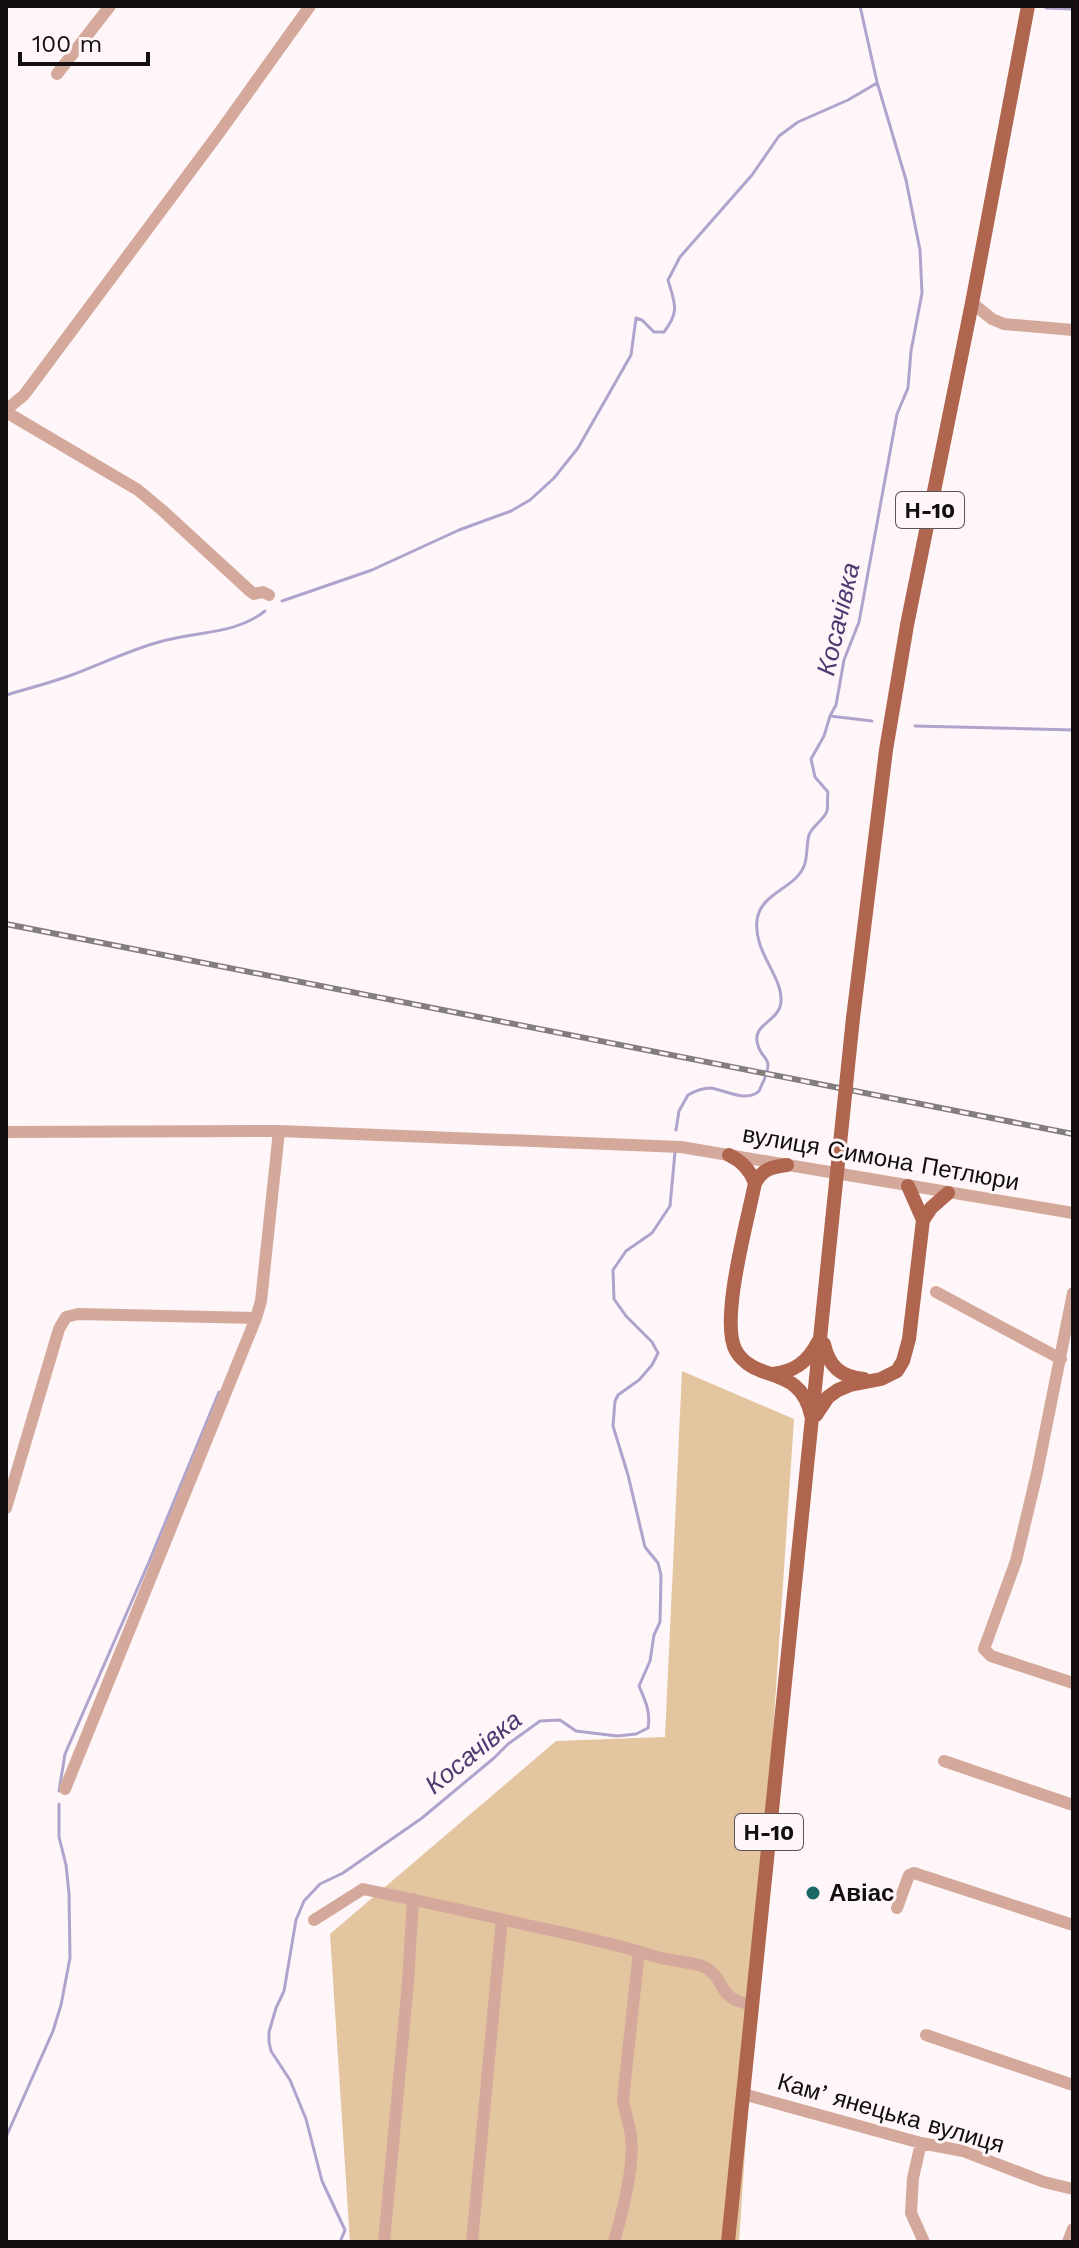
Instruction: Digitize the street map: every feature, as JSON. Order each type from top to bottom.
[{"type":"main road","name":"Н-10","points":[[728,2242],[853,1018],[886,750],[1028,6]]},
{"type":"main road","points":[[729,1155],[743,1164],[755,1183]]},
{"type":"main road","points":[[787,1165],[767,1169],[755,1183],[729,1324],[732,1344],[738,1354],[746,1362],[792,1382],[808,1404],[812,1423]]},
{"type":"main road","points":[[908,1186],[923,1220]]},
{"type":"main road","points":[[812,1423],[819,1408],[838,1390],[881,1379],[897,1371],[903,1361],[923,1220],[948,1193]]},
{"type":"main road","points":[[772,1374],[796,1369],[813,1353],[822,1333]]},
{"type":"main road","points":[[822,1333],[826,1353],[838,1371],[847,1377],[881,1379]]},
{"type":"street","points":[[57,74],[110,6]]},
{"type":"street","points":[[269,595],[250,591],[138,490],[6,411],[24,395],[104,290],[310,6]]},
{"type":"street","points":[[972,303],[992,319],[1004,324],[1073,330]]},
{"type":"street","points":[[65,1789],[256,1318],[261,1301],[279,1131]]},
{"type":"street","name":"вулиця Симона Петлюри","points":[[6,1132],[279,1131],[681,1147],[1073,1213]]},
{"type":"street","points":[[936,1292],[1061,1359]]},
{"type":"street","points":[[1073,1293],[1016,1561],[984,1649],[991,1656],[1073,1683]]},
{"type":"street","points":[[6,1508],[59,1329],[66,1317],[78,1314],[256,1318]]},
{"type":"street","points":[[944,1761],[1073,1805]]},
{"type":"street","points":[[897,1908],[909,1875],[914,1873],[1073,1925]]},
{"type":"street","points":[[314,1920],[363,1889],[701,1966],[710,1971],[732,2000],[752,2004]]},
{"type":"street","points":[[384,2242],[413,1899]]},
{"type":"street","points":[[472,2242],[502,1919]]},
{"type":"street","points":[[614,2242],[629,2178],[631,2137],[623,2099],[639,1951]]},
{"type":"street","points":[[926,2035],[1073,2085]]},
{"type":"street","name":"Камʼянецька вулиця","points":[[743,2094],[921,2143],[963,2151],[1044,2182],[1073,2189]]},
{"type":"street","points":[[921,2143],[913,2178],[911,2213],[924,2242]]},
{"type":"street","points":[[1068,2242],[1073,2229]]},
{"type":"shaded area","points":[[682,1371],[794,1419],[739,2242],[350,2242],[330,1934],[556,1741],[665,1737]]},
{"type":"waterway","name":"Косачівка","points":[[676,1130],[679,1111],[688,1095],[711,1088],[748,1096],[759,1091],[767,1072],[767,1062],[759,1048],[757,1035],[780,1008],[781,1002],[778,983],[759,943],[757,920],[765,903],[800,874],[809,835],[827,811],[828,792],[815,777],[811,759],[836,705],[844,660],[859,622],[897,414],[908,388],[911,351],[922,293],[920,250],[906,180],[877,82],[860,6]]},
{"type":"waterway","points":[[1046,8],[1073,9]]},
{"type":"waterway","points":[[282,601],[372,570],[530,500],[554,478],[578,448],[631,355],[636,318],[654,332],[664,332],[669,325],[675,307],[668,280],[680,257],[752,175],[779,136],[798,122],[848,100],[877,83]]},
{"type":"waterway","points":[[6,695],[66,677],[159,642],[241,624],[265,611]]},
{"type":"waterway","points":[[830,716],[872,721]]},
{"type":"waterway","points":[[915,726],[1073,730]]},
{"type":"waterway","name":"Косачівка","points":[[340,2242],[345,2230],[322,2181],[306,2119],[290,2080],[271,2051],[269,2042],[276,2008],[284,1991],[296,1920],[304,1901],[320,1884],[343,1873],[422,1818],[508,1744],[540,1721],[560,1720],[576,1731],[617,1736],[636,1734],[648,1728],[648,1711],[639,1686],[650,1661],[654,1635],[660,1622],[661,1575],[658,1563],[645,1547],[613,1426],[618,1395],[639,1380],[658,1353],[614,1299],[613,1270],[626,1251],[652,1233],[670,1206],[675,1152]]},
{"type":"waterway","points":[[59,1791],[65,1754],[219,1392]]},
{"type":"waterway","points":[[6,2137],[53,2031],[70,1958],[69,1893],[59,1837],[59,1804]]},
{"type":"railway","points":[[6,924],[1073,1134]]},
{"type":"place","name":"Авіас","points":[[813,1893]]}]
